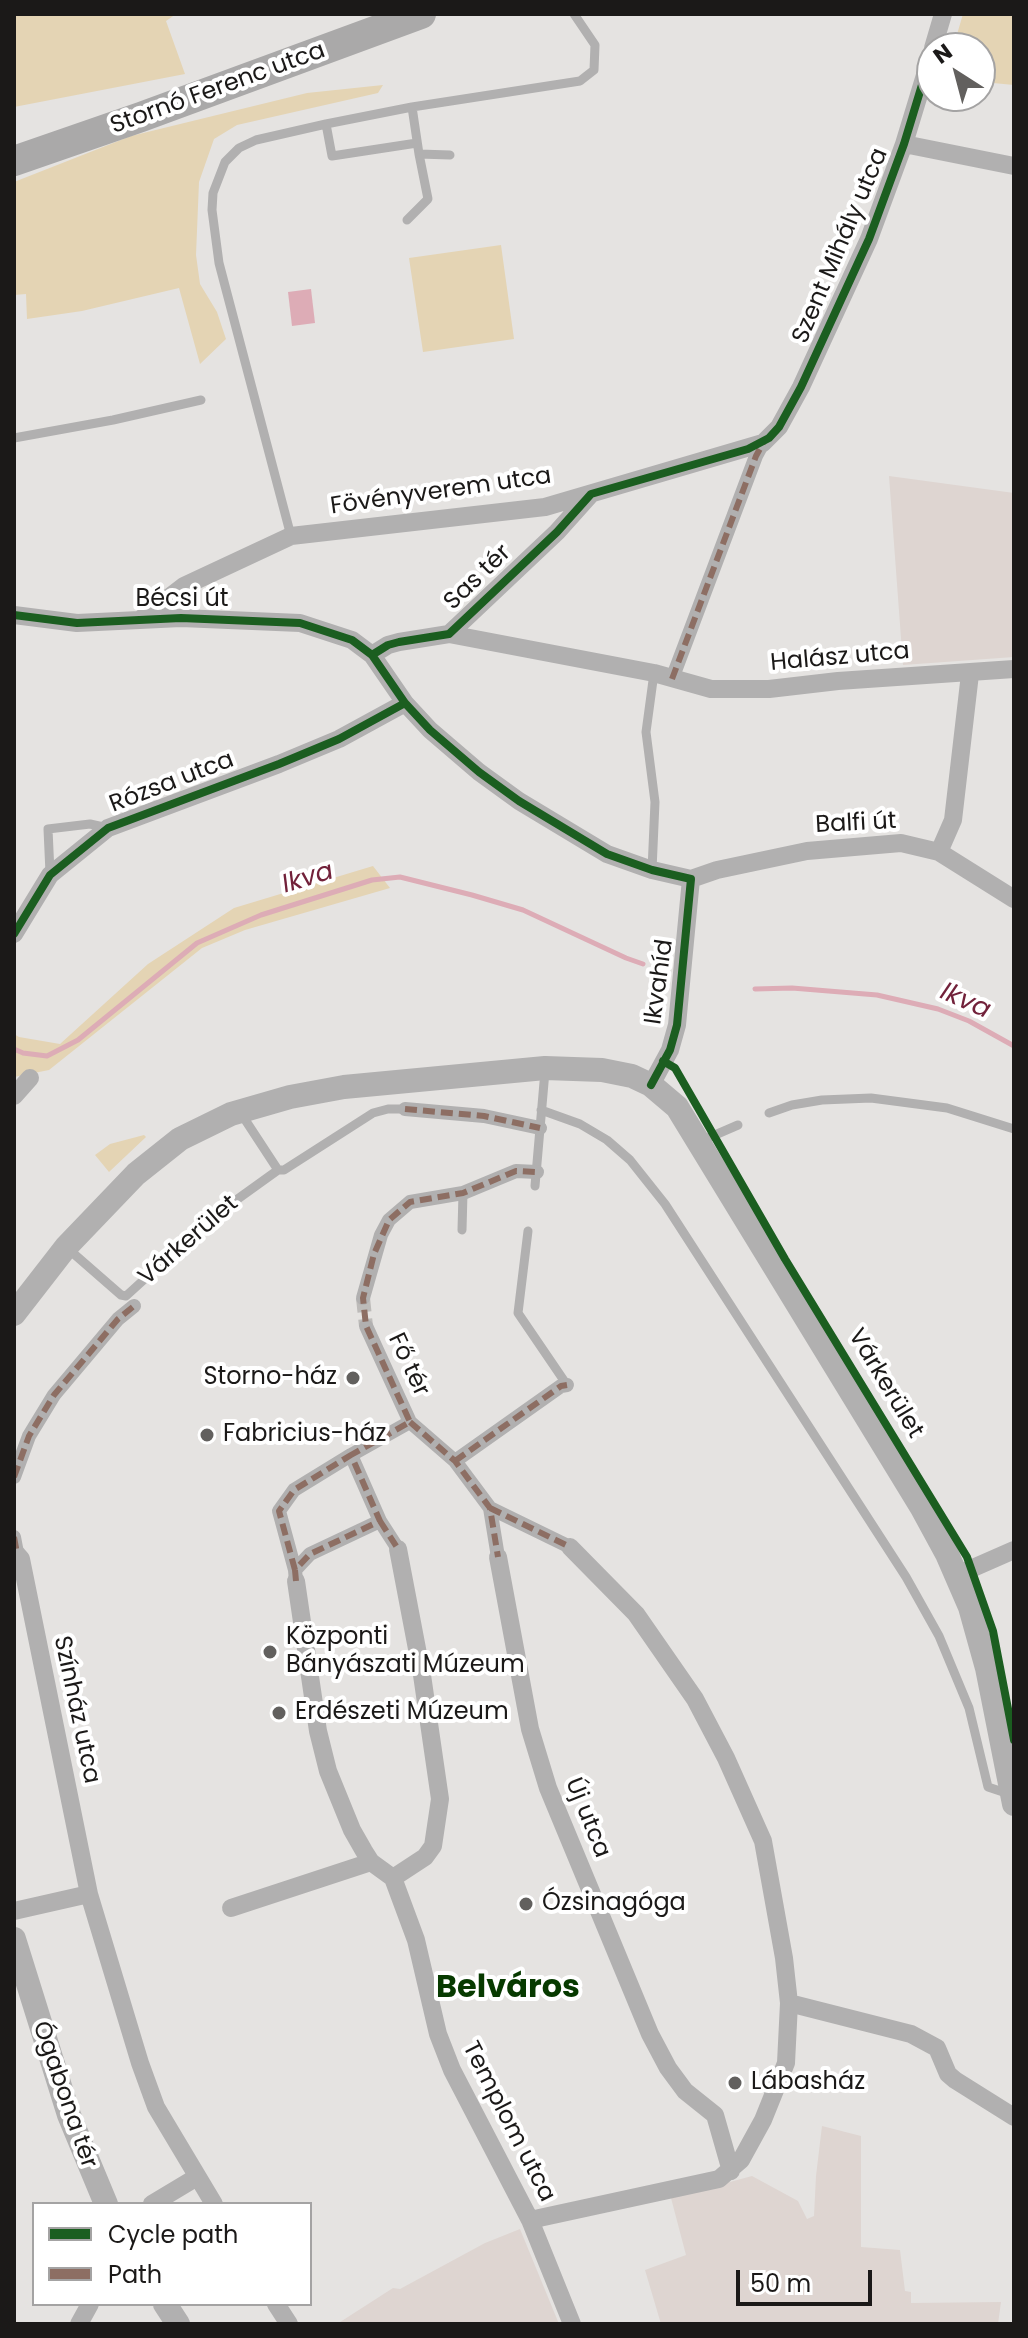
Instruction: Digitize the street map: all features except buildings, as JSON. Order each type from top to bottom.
[{"type":"main road","name":"Stornó Ferenc utca","points":[[14,161],[421,14]]},
{"type":"street","name":"Szent Mihály utca","points":[[663,676],[756,456],[763,443],[779,427],[830,327],[869,239],[916,105]]},
{"type":"street","points":[[904,144],[1014,166]]},
{"type":"street","name":"Fövényverem utca","points":[[141,619],[184,586],[291,536],[545,507],[763,443]]},
{"type":"street","name":"Sas tér","points":[[372,655],[388,645],[449,634],[557,532],[591,494]]},
{"type":"street","points":[[545,507],[558,510],[562,515],[557,532]]},
{"type":"street","points":[[174,593],[167,607],[170,613],[181,618]]},
{"type":"street","name":"Bécsi út","points":[[14,615],[77,623],[181,618],[300,623],[348,638],[372,655]]},
{"type":"street","name":"Halász utca","points":[[449,634],[663,676],[711,689],[737,690],[1014,669]]},
{"type":"street","points":[[372,655],[405,703],[451,749],[519,801],[586,844],[652,870],[691,879]]},
{"type":"street","points":[[939,852],[953,820],[970,674]]},
{"type":"street","name":"Rózsa utca","points":[[14,934],[50,875],[108,828],[339,739],[405,703]]},
{"type":"street","name":"Balfi út","points":[[691,879],[717,870],[792,854],[863,844],[901,843],[939,852],[1014,899]]},
{"type":"street","name":"Ikvahíd","points":[[651,1085],[670,1050],[681,992],[691,879]]},
{"type":"street","name":"Várkerület","points":[[17,1303],[66,1247],[159,1154],[201,1127],[240,1112],[290,1097],[344,1087],[545,1068],[602,1070],[632,1076],[651,1085],[677,1107],[922,1508],[957,1575],[970,1607],[987,1668],[1013,1800]]},
{"type":"street","points":[[14,1096],[30,1078]]},
{"type":"street","name":"Várkerület","points":[[405,1109],[484,1116],[540,1128]]},
{"type":"street","points":[[363,1298],[374,1254],[389,1220],[410,1202],[463,1193],[516,1171],[536,1179]]},
{"type":"street","points":[[15,1467],[29,1436],[54,1395],[118,1319],[134,1306]]},
{"type":"street","name":"Fő tér","points":[[366,1326],[410,1422],[455,1461]]},
{"type":"street","points":[[455,1461],[561,1386],[567,1385]]},
{"type":"street","name":"Fő tér","points":[[296,1576],[279,1511],[294,1490],[410,1422]]},
{"type":"street","points":[[351,1455],[380,1521],[398,1549],[422,1675],[440,1799],[433,1846],[425,1857],[393,1878],[371,1862],[352,1830],[328,1771],[318,1731],[296,1576],[310,1554],[380,1521]]},
{"type":"street","name":"Új utca","points":[[455,1461],[490,1508],[530,1729],[548,1788],[650,2034],[668,2068],[685,2091],[715,2115],[736,2166]]},
{"type":"street","points":[[490,1508],[570,1547],[636,1614],[695,1699],[731,1768],[763,1841],[789,2003],[786,2063],[763,2120],[736,2166],[719,2179],[530,2220]]},
{"type":"street","name":"Színház utca","points":[[15,1547],[21,1559],[89,1894],[152,2097],[213,2202]]},
{"type":"street","points":[[957,1575],[1014,1550]]},
{"type":"street","points":[[231,1908],[371,1862]]},
{"type":"street","name":"Templom utca","points":[[393,1878],[416,1940],[438,2034],[452,2070],[530,2220],[572,2324]]},
{"type":"street","points":[[14,1911],[89,1894]]},
{"type":"street","name":"Ógabona tér","points":[[14,1939],[69,2115],[105,2202]]},
{"type":"street","points":[[789,2003],[911,2034],[937,2048],[948,2074],[955,2080],[1014,2117]]},
{"type":"street","points":[[155,2202],[197,2177]]},
{"type":"street","points":[[79,2324],[89,2306]]},
{"type":"street","points":[[166,2306],[178,2324]]},
{"type":"street","points":[[277,2306],[289,2324]]},
{"type":"lane","points":[[291,536],[217,250],[213,193],[225,162],[239,148],[256,140],[326,124],[412,107],[580,81],[594,70],[595,45],[574,14]]},
{"type":"lane","points":[[407,220],[428,199],[412,107]]},
{"type":"lane","points":[[326,124],[332,156],[418,148],[450,155]]},
{"type":"lane","points":[[14,438],[201,400]]},
{"type":"lane","points":[[652,870],[655,802],[646,732],[663,676]]},
{"type":"lane","points":[[50,875],[48,829],[90,824],[108,828]]},
{"type":"lane","points":[[536,1179],[545,1068]]},
{"type":"lane","points":[[769,1113],[822,1100],[871,1098],[947,1108],[1014,1129]]},
{"type":"lane","name":"Várkerület","points":[[66,1247],[126,1296],[214,1216],[278,1170],[284,1170],[373,1113],[405,1109]]},
{"type":"lane","points":[[541,1110],[580,1124],[607,1140],[630,1160],[665,1204],[906,1577],[939,1636],[969,1708],[988,1787],[1013,1800]]},
{"type":"lane","points":[[240,1112],[278,1170]]},
{"type":"lane","points":[[698,1142],[738,1125]]},
{"type":"lane","points":[[462,1230],[463,1193]]},
{"type":"lane","points":[[527,1236],[518,1313],[567,1385]]},
{"type":"shaded area","points":[[14,14],[176,14],[166,21],[185,74],[14,107]]},
{"type":"shaded area","points":[[963,14],[1014,14],[1014,85],[996,83],[996,32],[958,32]]},
{"type":"shaded area","points":[[383,85],[378,93],[237,125],[214,139],[199,182],[196,255],[200,284],[217,312],[226,339],[200,364],[179,288],[82,311],[27,319],[26,294],[14,295],[14,182],[131,136],[307,93]]},
{"type":"shaded area","points":[[501,245],[514,339],[423,352],[409,258]]},
{"type":"shaded area","points":[[311,289],[315,323],[292,326],[288,292]]},
{"type":"shaded area","points":[[889,476],[1014,493],[1014,657],[903,665]]},
{"type":"shaded area","points":[[373,866],[390,888],[245,930],[202,948],[49,1070],[14,1077],[14,1034],[60,1044],[148,964],[234,908]]},
{"type":"shaded area","points":[[146,1137],[109,1172],[95,1155],[110,1144]]},
{"type":"shaded area","points":[[822,2126],[861,2136],[861,2247],[900,2250],[905,2291],[911,2292],[911,2303],[1001,2302],[998,2324],[661,2324],[645,2270],[686,2255],[671,2198],[752,2176],[798,2201],[807,2219],[814,2216]]},
{"type":"shaded area","points":[[520,2229],[559,2324],[337,2324],[393,2288],[400,2289],[485,2243]]},
{"type":"waterway","name":"Ikva","points":[[14,1049],[47,1056],[78,1040],[197,943],[261,915],[372,880],[400,877],[523,910],[643,964]]},
{"type":"waterway","name":"Ikva","points":[[755,989],[792,988],[877,995],[938,1009],[969,1021],[1014,1046]]},
{"type":"tunnel","points":[[363,1298],[366,1326]]},
{"type":"marked path","points":[[672,679],[763,443]]},
{"type":"marked path","points":[[405,1109],[484,1116],[540,1128]]},
{"type":"marked path","points":[[296,1581],[295,1570],[310,1554],[380,1521],[351,1455],[410,1422],[366,1326],[363,1298],[374,1254],[389,1220],[410,1202],[463,1193],[516,1171],[537,1172]]},
{"type":"marked path","points":[[14,1477],[29,1436],[54,1395],[118,1319],[134,1306]]},
{"type":"marked path","points":[[455,1461],[561,1386],[567,1385]]},
{"type":"marked path","points":[[410,1422],[455,1461],[490,1508],[498,1557]]},
{"type":"marked path","points":[[295,1570],[279,1511],[294,1490],[351,1455]]},
{"type":"marked path","points":[[490,1508],[570,1547]]},
{"type":"marked path","points":[[380,1521],[398,1549]]},
{"type":"marked path","points":[[14,1537],[17,1553]]},
{"type":"cycle path","points":[[372,655],[388,645],[449,634],[557,532],[591,494],[748,449],[769,438],[779,427],[801,387],[869,239],[916,105]]},
{"type":"cycle path","points":[[14,615],[77,623],[181,618],[300,623],[352,640],[372,655],[405,703],[430,730],[519,801],[607,854],[652,870],[691,879],[677,1025],[670,1050],[651,1085]]},
{"type":"cycle path","points":[[14,934],[50,875],[108,828],[339,739],[405,703]]},
{"type":"cycle path","points":[[663,1061],[675,1068],[785,1259],[967,1557],[993,1631],[1014,1740]]},
{"type":"place","name":"Storno-ház","points":[[353,1378]]},
{"type":"place","name":"Fabricius-ház","points":[[207,1435]]},
{"type":"place","name":"Központi Bányászati Múzeum","points":[[270,1652]]},
{"type":"place","name":"Erdészeti Múzeum","points":[[279,1713]]},
{"type":"place","name":"Ózsinagóga","points":[[526,1904]]},
{"type":"place","name":"Lábasház","points":[[735,2083]]},
{"type":"district","name":"Belváros","points":[[508,1989]]}]
